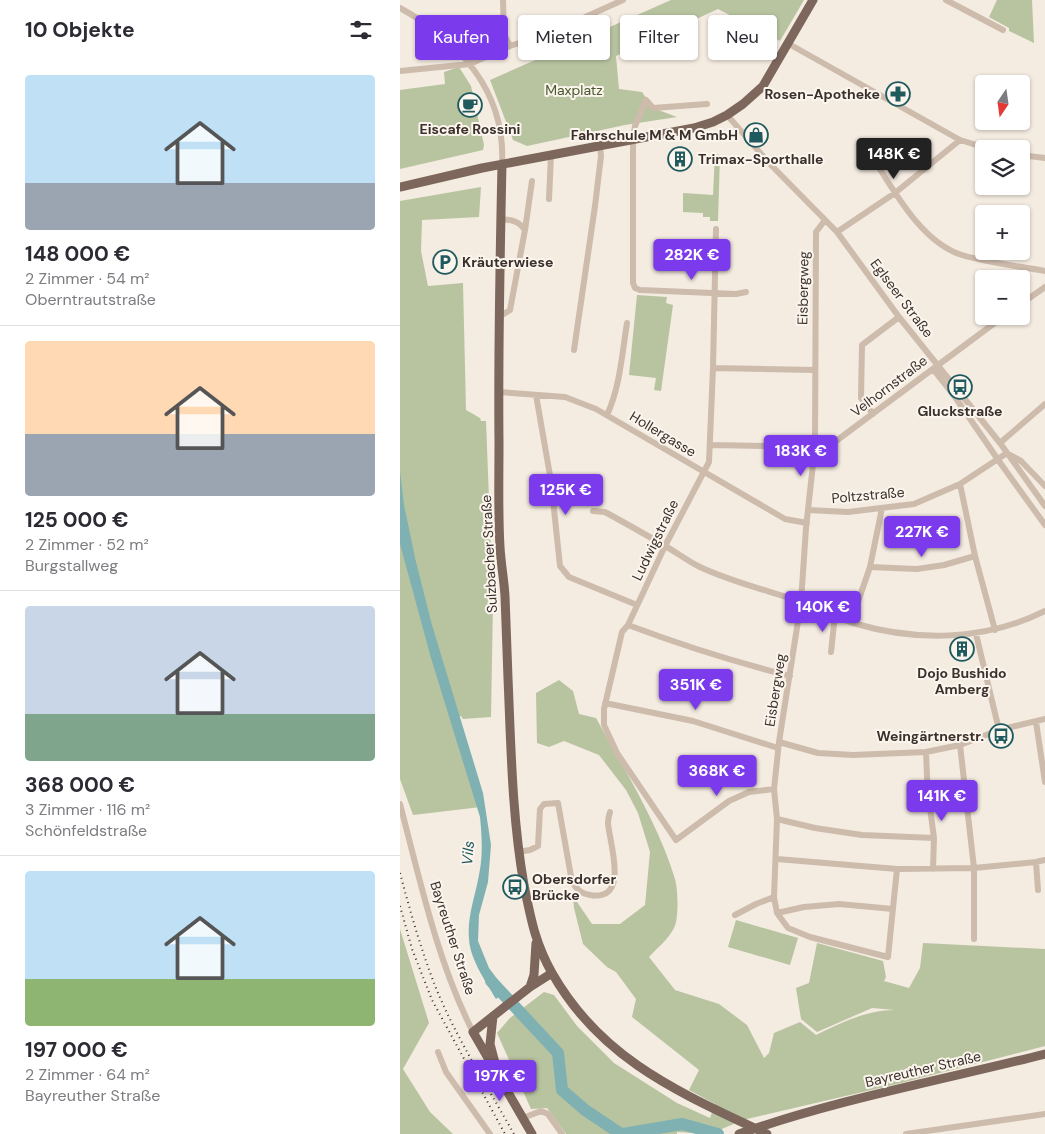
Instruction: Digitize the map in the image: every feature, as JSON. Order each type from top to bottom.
[{"type":"main road","points":[[400,187],[502,164],[694,128],[712,122],[743,104],[764,86],[813,0]]},
{"type":"main road","name":"Sulzbacher Straße","points":[[502,164],[499,316],[500,546],[505,594],[518,852],[536,940],[538,977]]},
{"type":"main road","name":"Sulzbacher Straße","points":[[536,940],[552,973],[583,1016],[607,1042],[635,1064],[700,1103],[767,1134]]},
{"type":"main road","points":[[473,1032],[530,987],[538,977],[552,973]]},
{"type":"main road","name":"Bayreuther Straße","points":[[493,1016],[490,1044],[497,1073]]},
{"type":"main road","name":"Bayreuther Straße","points":[[473,1032],[532,1134]]},
{"type":"main road","name":"Bayreuther Straße","points":[[739,1134],[806,1112],[1045,1054]]},
{"type":"street","points":[[503,0],[504,34],[510,46]]},
{"type":"street","points":[[400,71],[470,64],[510,46],[552,32],[615,1],[623,0]]},
{"type":"street","points":[[946,0],[1003,30]]},
{"type":"street","points":[[400,8],[430,26],[470,64],[484,86],[497,116],[502,139],[502,164]]},
{"type":"street","points":[[789,44],[960,140],[975,144]]},
{"type":"street","points":[[707,104],[653,108],[646,100],[635,126],[633,283],[635,288],[640,290],[736,294],[746,292]]},
{"type":"street","name":"Eglseer Straße","points":[[727,115],[764,157],[838,232],[936,367],[997,459],[1045,525]]},
{"type":"street","points":[[838,232],[895,193],[960,140]]},
{"type":"street","points":[[574,350],[595,206],[601,156],[600,145]]},
{"type":"street","points":[[549,199],[550,156]]},
{"type":"street","points":[[1030,156],[1045,158]]},
{"type":"street","points":[[873,158],[895,193],[921,228],[936,240],[961,254],[1045,271]]},
{"type":"street","points":[[499,316],[510,310],[532,181]]},
{"type":"street","points":[[501,219],[520,223],[525,230]]},
{"type":"street","name":"Eisbergweg","points":[[777,913],[774,897],[777,818],[774,789],[801,602],[815,446],[816,232],[825,220]]},
{"type":"street","name":"Ludwigstraße","points":[[716,229],[709,462],[628,625],[622,632],[605,702],[604,724],[617,753],[676,840],[729,801],[749,792],[774,789]]},
{"type":"street","points":[[1030,298],[1045,287]]},
{"type":"street","points":[[874,414],[861,398],[862,345],[899,316]]},
{"type":"street","points":[[607,415],[617,384],[627,323]]},
{"type":"street","name":"Velhornstraße","points":[[710,445],[828,447],[992,325]]},
{"type":"street","name":"Eglseer Straße","points":[[936,367],[1000,443],[1045,506]]},
{"type":"street","points":[[713,368],[815,370]]},
{"type":"street","name":"Hollergasse","points":[[499,392],[565,397],[607,415],[785,519],[807,523]]},
{"type":"street","points":[[536,395],[552,482],[560,566],[569,576],[637,605]]},
{"type":"street","points":[[1000,443],[1045,404]]},
{"type":"street","points":[[1006,453],[1021,461],[1045,486]]},
{"type":"street","name":"Poltzstraße","points":[[808,510],[848,512],[914,504],[960,484],[1006,453]]},
{"type":"street","points":[[960,484],[975,556],[995,630]]},
{"type":"street","points":[[851,622],[870,568],[882,508]]},
{"type":"street","points":[[593,511],[605,512],[701,567],[801,602],[851,622],[882,631],[924,636],[976,634],[1028,620],[1045,611]]},
{"type":"street","points":[[870,568],[917,569],[944,565],[975,556]]},
{"type":"street","points":[[831,652],[835,615]]},
{"type":"street","points":[[628,625],[709,654],[790,676]]},
{"type":"street","points":[[976,634],[1000,730]]},
{"type":"street","points":[[605,702],[693,721],[779,745],[818,753],[853,755],[926,752],[960,745],[1000,730],[1045,719]]},
{"type":"street","points":[[1036,722],[1045,782]]},
{"type":"street","points":[[960,745],[974,868],[974,939]]},
{"type":"street","points":[[926,752],[928,799]]},
{"type":"street","points":[[518,852],[530,850],[538,846],[540,809],[544,804],[558,802],[572,882],[585,894],[599,895],[607,892],[612,886],[616,874],[608,821],[610,812]]},
{"type":"street","name":"Bayreuther Straße","points":[[400,804],[438,943],[461,1009],[473,1032]]},
{"type":"street","points":[[930,808],[934,838],[934,869]]},
{"type":"street","points":[[777,818],[815,828],[862,834],[934,838]]},
{"type":"street","points":[[776,859],[897,869],[974,868],[1045,860]]},
{"type":"street","points":[[1036,862],[1038,890]]},
{"type":"street","points":[[893,909],[839,904],[804,907],[777,913],[788,928],[810,937],[888,957],[893,909],[897,869]]},
{"type":"street","points":[[735,915],[774,897]]},
{"type":"street","points":[[438,1052],[446,1072],[490,1134]]},
{"type":"street","points":[[523,1118],[541,1111],[548,1114],[562,1134]]},
{"type":"street","points":[[906,1134],[1045,1114]]},
{"type":"green space","name":"Maxplatz","points":[[671,0],[804,0],[780,41],[777,39],[777,15],[730,15],[718,9],[698,18],[698,15],[637,15]]},
{"type":"green space","points":[[997,0],[1032,0],[1034,43],[1009,31],[1009,28],[989,17]]},
{"type":"green space","name":"Maxplatz","points":[[620,23],[620,54],[616,56],[619,89],[642,92],[653,108],[677,117],[625,125],[527,146],[513,140],[490,80],[535,60],[610,60],[610,27]]},
{"type":"green space","points":[[459,67],[471,86],[484,145],[483,150],[400,169],[400,90],[445,84],[444,72]]},
{"type":"green space","points":[[715,154],[720,155],[718,221],[710,221],[710,217],[703,217],[703,213],[683,212],[683,193],[713,195]]},
{"type":"green space","points":[[481,187],[479,217],[422,220],[421,251],[428,286],[463,283],[466,410],[480,418],[481,421],[486,421],[493,602],[491,717],[463,719],[461,716],[453,717],[481,807],[413,815],[400,779],[400,201]]},
{"type":"green space","points":[[637,295],[667,297],[666,303],[673,305],[661,391],[654,390],[656,378],[629,375]]},
{"type":"green space","points":[[559,680],[573,691],[579,714],[596,718],[650,817],[675,879],[678,904],[676,924],[669,936],[649,957],[675,990],[719,1004],[747,1025],[764,1058],[769,1053],[774,1033],[800,1022],[816,1035],[864,1015],[895,1010],[872,1008],[817,1032],[801,1019],[796,988],[809,983],[817,943],[883,961],[886,977],[884,981],[909,988],[920,968],[923,943],[1045,949],[1045,1046],[897,1084],[743,1120],[710,1134],[677,1132],[677,1134],[566,1134],[547,1108],[531,1109],[497,1033],[510,1018],[544,992],[554,995],[577,1026],[614,1063],[677,1103],[710,1118],[715,1104],[689,1090],[699,1070],[632,1017],[636,999],[616,972],[607,967],[583,944],[573,896],[592,924],[620,924],[645,905],[650,852],[638,813],[626,790],[599,755],[564,741],[549,747],[537,743],[536,693]]},
{"type":"green space","points":[[736,920],[798,938],[790,965],[728,947]]},
{"type":"green space","points":[[400,929],[429,1023],[403,1069],[430,1112],[453,1134],[400,1134]]},
{"type":"water","points":[[400,471],[404,505],[432,625],[483,793],[491,845],[488,882],[479,915],[478,941],[489,968],[506,991],[496,999],[475,962],[469,939],[470,915],[481,861],[480,817],[431,658],[400,544]]},
{"type":"waterway","name":"Vils","points":[[491,981],[558,1053],[562,1090],[585,1110],[621,1134]]},
{"type":"waterway","name":"Vils","points":[[623,1134],[682,1124],[718,1134]]},
{"type":"railway","points":[[400,873],[422,949],[438,993],[464,1047],[514,1134]]},
{"type":"railway","points":[[400,906],[412,949],[432,1000],[505,1134]]},
{"type":"place","name":"Rosen-Apotheke","points":[[898,94]]},
{"type":"place","name":"Eiscafe Rossini","points":[[470,105]]},
{"type":"place","name":"Fahrschule M & M GmbH","points":[[756,135]]},
{"type":"place","name":"Trimax-Sporthalle","points":[[680,159]]},
{"type":"place","name":"Kräuterwiese","points":[[445,262]]},
{"type":"place","name":"Gluckstraße","points":[[960,387]]},
{"type":"place","name":"Dojo Bushido Amberg","points":[[962,649]]},
{"type":"place","name":"Weingärtnerstr.","points":[[1001,736]]},
{"type":"place","name":"Obersdorfer Brücke","points":[[515,887]]}]
